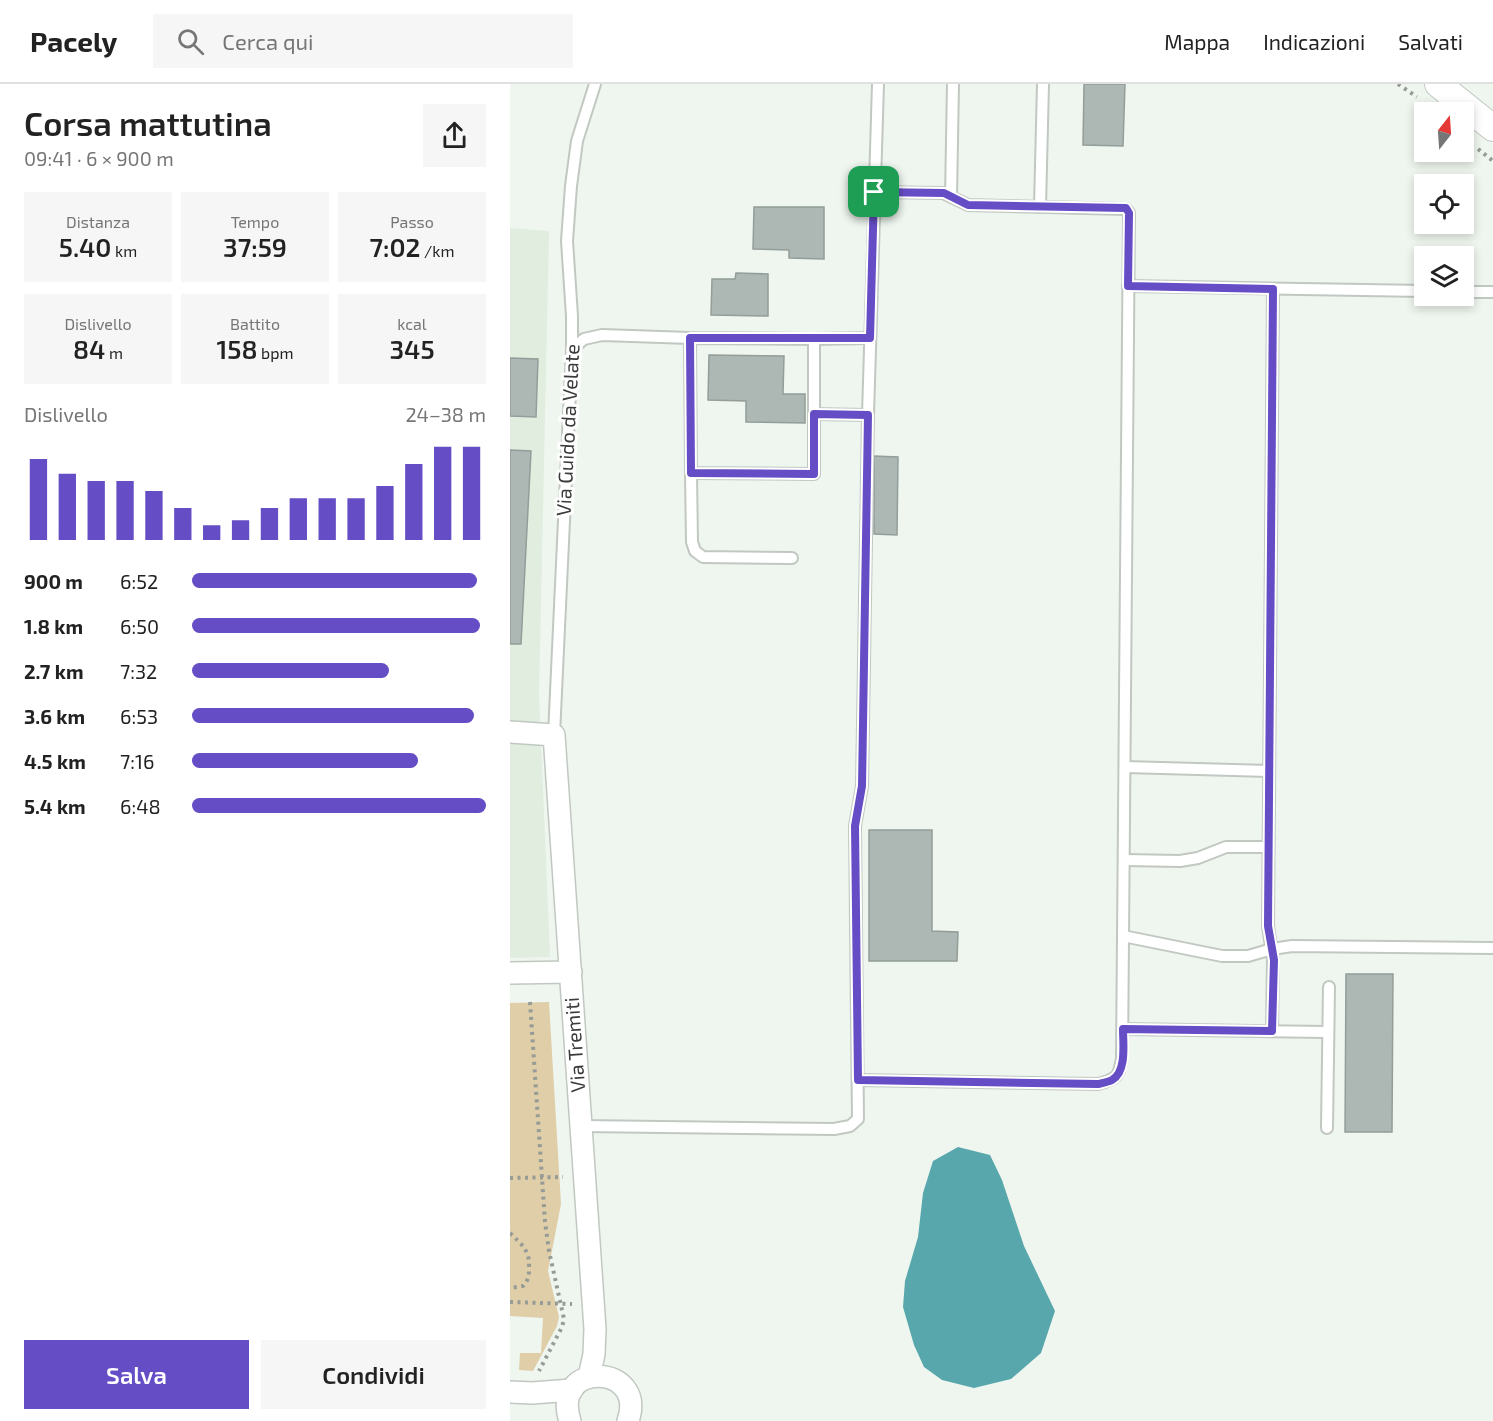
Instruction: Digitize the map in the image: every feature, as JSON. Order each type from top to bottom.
[{"type":"street","points":[[1438,84],[1493,128]]},
{"type":"street","points":[[510,732],[554,735]]},
{"type":"street","name":"Via Tremiti","points":[[554,735],[597,1376]]},
{"type":"street","points":[[510,973],[570,972]]},
{"type":"street","points":[[510,1392],[535,1384],[569,1406],[578,1382],[597,1376],[621,1384],[627,1392],[631,1406],[628,1421]]},
{"type":"lane","name":"Via Guido da Velate","points":[[554,735],[572,349],[567,241],[577,141],[596,84]]},
{"type":"lane","points":[[581,1126],[834,1129],[850,1126],[858,1119],[855,826],[862,786],[868,415],[878,84]]},
{"type":"lane","points":[[951,197],[953,84]]},
{"type":"lane","points":[[1040,207],[1043,84]]},
{"type":"lane","points":[[858,1080],[1098,1084],[1113,1080],[1120,1073],[1123,1029],[1129,213],[1126,208],[968,205],[944,193],[874,192]]},
{"type":"lane","points":[[1128,286],[1414,291]]},
{"type":"lane","points":[[1272,1031],[1274,960],[1268,926],[1268,847],[1273,289]]},
{"type":"lane","points":[[1474,292],[1493,292]]},
{"type":"lane","points":[[572,349],[585,339],[602,334],[690,338],[870,338]]},
{"type":"lane","points":[[690,338],[692,543],[695,551],[703,557],[792,558]]},
{"type":"lane","points":[[691,473],[814,474],[814,339]]},
{"type":"lane","points":[[814,414],[868,415]]},
{"type":"lane","points":[[1125,767],[1269,771]]},
{"type":"lane","points":[[1124,860],[1180,861],[1198,858],[1226,847],[1268,847]]},
{"type":"lane","points":[[1123,936],[1222,956],[1248,956],[1292,946],[1493,948]]},
{"type":"lane","points":[[1327,1128],[1329,987]]},
{"type":"lane","points":[[1123,1029],[1328,1032]]},
{"type":"path","points":[[530,1002],[549,1251],[564,1323],[535,1384]]},
{"type":"path","points":[[510,1178],[564,1177]]},
{"type":"path","points":[[510,1233],[527,1250],[530,1259],[527,1281],[523,1286],[510,1288]]},
{"type":"path","points":[[510,1302],[572,1304]]},
{"type":"shaded area","points":[[510,228],[549,231],[539,695],[550,957],[510,958]]},
{"type":"shaded area","points":[[549,1002],[561,1204],[548,1271],[559,1317],[557,1326],[533,1371],[519,1370],[520,1353],[541,1353],[543,1318],[510,1316],[510,1003]]},
{"type":"water","points":[[958,1147],[990,1155],[1002,1180],[1024,1246],[1055,1311],[1041,1353],[1011,1379],[974,1388],[942,1380],[924,1367],[914,1345],[903,1307],[905,1281],[918,1237],[923,1193],[933,1161]]},
{"type":"building","points":[[1084,84],[1125,84],[1123,146],[1083,145]]},
{"type":"building","points":[[754,207],[824,207],[824,259],[789,258],[789,250],[753,249]]},
{"type":"building","points":[[736,273],[768,274],[768,316],[711,315],[712,279],[735,279]]},
{"type":"building","points":[[709,355],[784,356],[783,394],[805,394],[805,423],[746,422],[746,401],[708,400]]},
{"type":"building","points":[[510,358],[538,359],[536,417],[510,416]]},
{"type":"building","points":[[510,450],[531,451],[521,644],[510,644]]},
{"type":"building","points":[[874,456],[898,457],[897,535],[874,534]]},
{"type":"building","points":[[869,830],[932,830],[932,931],[958,932],[957,961],[869,961]]},
{"type":"building","points":[[1346,974],[1393,974],[1392,1132],[1345,1132]]},
{"type":"route","points":[[874,192],[944,193],[968,205],[1126,208],[1129,213],[1128,286],[1273,289],[1268,926],[1274,960],[1272,1031],[1123,1029],[1120,1073],[1113,1080],[1098,1084],[858,1080],[855,826],[862,786],[868,415],[814,414],[814,474],[691,473],[690,338],[870,338],[874,192]]}]
